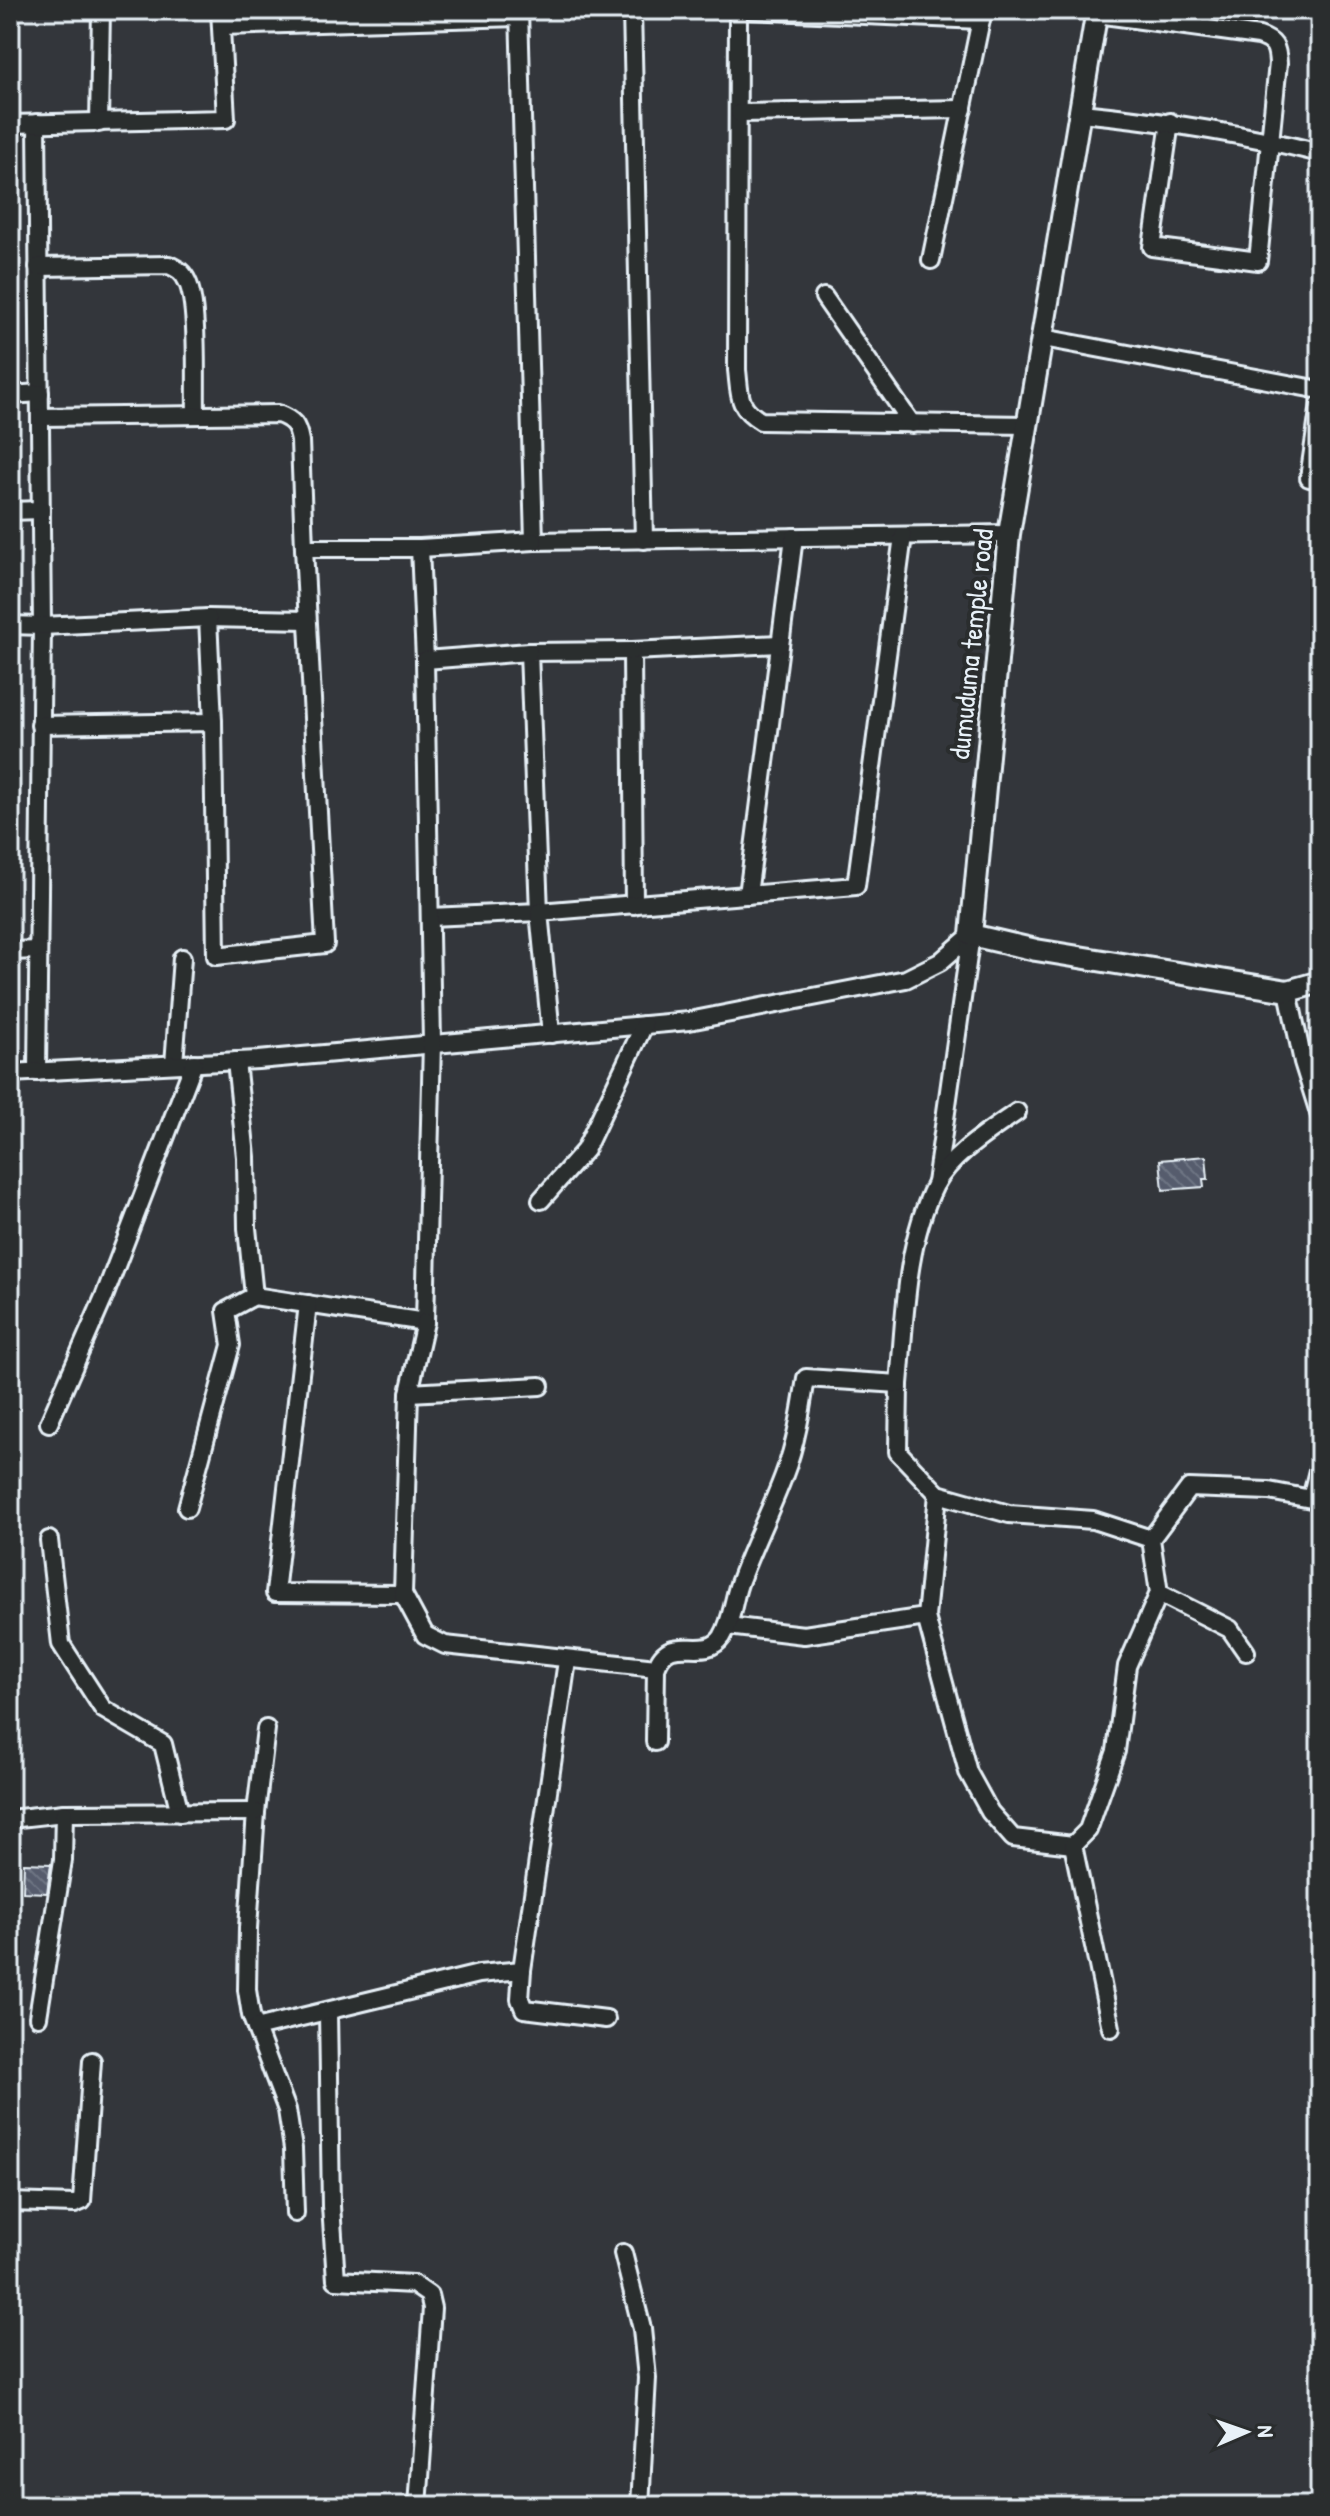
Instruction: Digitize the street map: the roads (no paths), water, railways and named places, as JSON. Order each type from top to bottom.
[{"type":"street","points":[[99,123],[101,10]]},
{"type":"street","points":[[632,10],[644,540]]},
{"type":"street","points":[[738,10],[737,370],[741,401],[746,412],[761,421],[1028,425]]},
{"type":"street","points":[[750,10],[982,15],[931,260]]},
{"type":"street","points":[[1097,12],[1271,40],[1277,47],[1278,63],[1258,261],[1152,247],[1170,122]]},
{"type":"street","name":"dumuduma temple road","points":[[971,935],[1009,534],[1097,12]]},
{"type":"street","points":[[10,124],[226,119],[220,18],[519,13],[534,541]]},
{"type":"street","points":[[739,113],[963,109]]},
{"type":"street","points":[[1081,113],[1170,122],[1270,140],[1320,153]]},
{"type":"street","points":[[37,123],[42,626],[37,1072]]},
{"type":"street","points":[[38,267],[169,265],[180,270],[189,283],[194,317],[196,413]]},
{"type":"street","points":[[824,297],[912,424]]},
{"type":"street","points":[[1043,338],[1320,390]]},
{"type":"street","points":[[10,395],[40,393]]},
{"type":"street","points":[[1320,404],[1309,478],[1320,480]]},
{"type":"street","points":[[40,417],[278,414],[292,420],[297,427],[325,944],[216,956],[213,722],[208,618]]},
{"type":"street","points":[[10,511],[41,510]]},
{"type":"street","points":[[304,548],[420,548],[534,541],[1009,534]]},
{"type":"street","points":[[430,917],[539,912],[856,886],[903,536]]},
{"type":"street","points":[[748,895],[794,537]]},
{"type":"street","points":[[420,548],[432,1043],[425,1322],[409,1393],[403,1594],[425,1635],[445,1645],[567,1661],[656,1668]]},
{"type":"street","points":[[10,625],[208,618],[307,620]]},
{"type":"street","points":[[425,660],[529,652],[780,644]]},
{"type":"street","points":[[632,651],[634,905]]},
{"type":"street","points":[[529,652],[539,912],[551,1034]]},
{"type":"street","points":[[40,725],[213,722]]},
{"type":"street","points":[[971,935],[1036,950],[1288,991],[1320,982]]},
{"type":"street","points":[[10,1073],[236,1061],[689,1021],[906,979],[940,962],[971,935]]},
{"type":"street","points":[[971,935],[936,1184],[912,1253],[899,1384],[898,1452],[938,1494],[1009,1514],[1093,1520],[1151,1539]]},
{"type":"street","points":[[10,951],[38,950]]},
{"type":"street","points":[[174,1064],[182,958]]},
{"type":"street","points":[[1288,991],[1303,1062],[1320,1116]]},
{"type":"street","points":[[541,1200],[585,1150],[644,1025]]},
{"type":"street","points":[[236,1061],[246,1157],[247,1228],[254,1296]]},
{"type":"street","points":[[49,1423],[104,1297],[194,1063]]},
{"type":"street","points":[[936,1184],[969,1145],[1017,1112]]},
{"type":"street","points":[[187,1508],[231,1345],[226,1311],[254,1296],[425,1322]]},
{"type":"street","points":[[308,1304],[275,1593],[403,1594]]},
{"type":"street","points":[[655,1742],[656,1668],[660,1657],[667,1651],[712,1645],[720,1640],[728,1626],[739,1581],[785,1473],[797,1434],[806,1378],[899,1384]]},
{"type":"street","points":[[409,1393],[540,1386]]},
{"type":"street","points":[[1073,1845],[1088,1830],[1116,1751],[1127,1666],[1159,1593],[1151,1539],[1189,1488],[1269,1491],[1311,1499],[1320,1462]]},
{"type":"street","points":[[938,1494],[926,1617],[968,1772],[990,1812],[1013,1838],[1073,1845]]},
{"type":"street","points":[[49,1540],[61,1644],[103,1709],[163,1744],[180,1813]]},
{"type":"street","points":[[1159,1593],[1230,1629],[1246,1652]]},
{"type":"street","points":[[728,1626],[804,1635],[926,1617]]},
{"type":"street","points":[[567,1661],[520,1999],[524,2009],[606,2019]]},
{"type":"street","points":[[266,1729],[256,1812],[247,1990],[256,2028],[287,2110],[293,2149],[295,2213]]},
{"type":"street","points":[[10,1819],[64,1813],[256,1812]]},
{"type":"street","points":[[38,2017],[63,1860],[64,1813]]},
{"type":"street","points":[[1073,1845],[1111,2028]]},
{"type":"street","points":[[256,2028],[479,1974],[522,1970]]},
{"type":"street","points":[[328,2012],[331,2206],[336,2280],[413,2284],[429,2295],[432,2308],[418,2506]]},
{"type":"street","points":[[10,2202],[75,2204],[82,2201],[92,2061]]},
{"type":"street","points":[[623,2253],[642,2329],[647,2378],[640,2506]]}]
